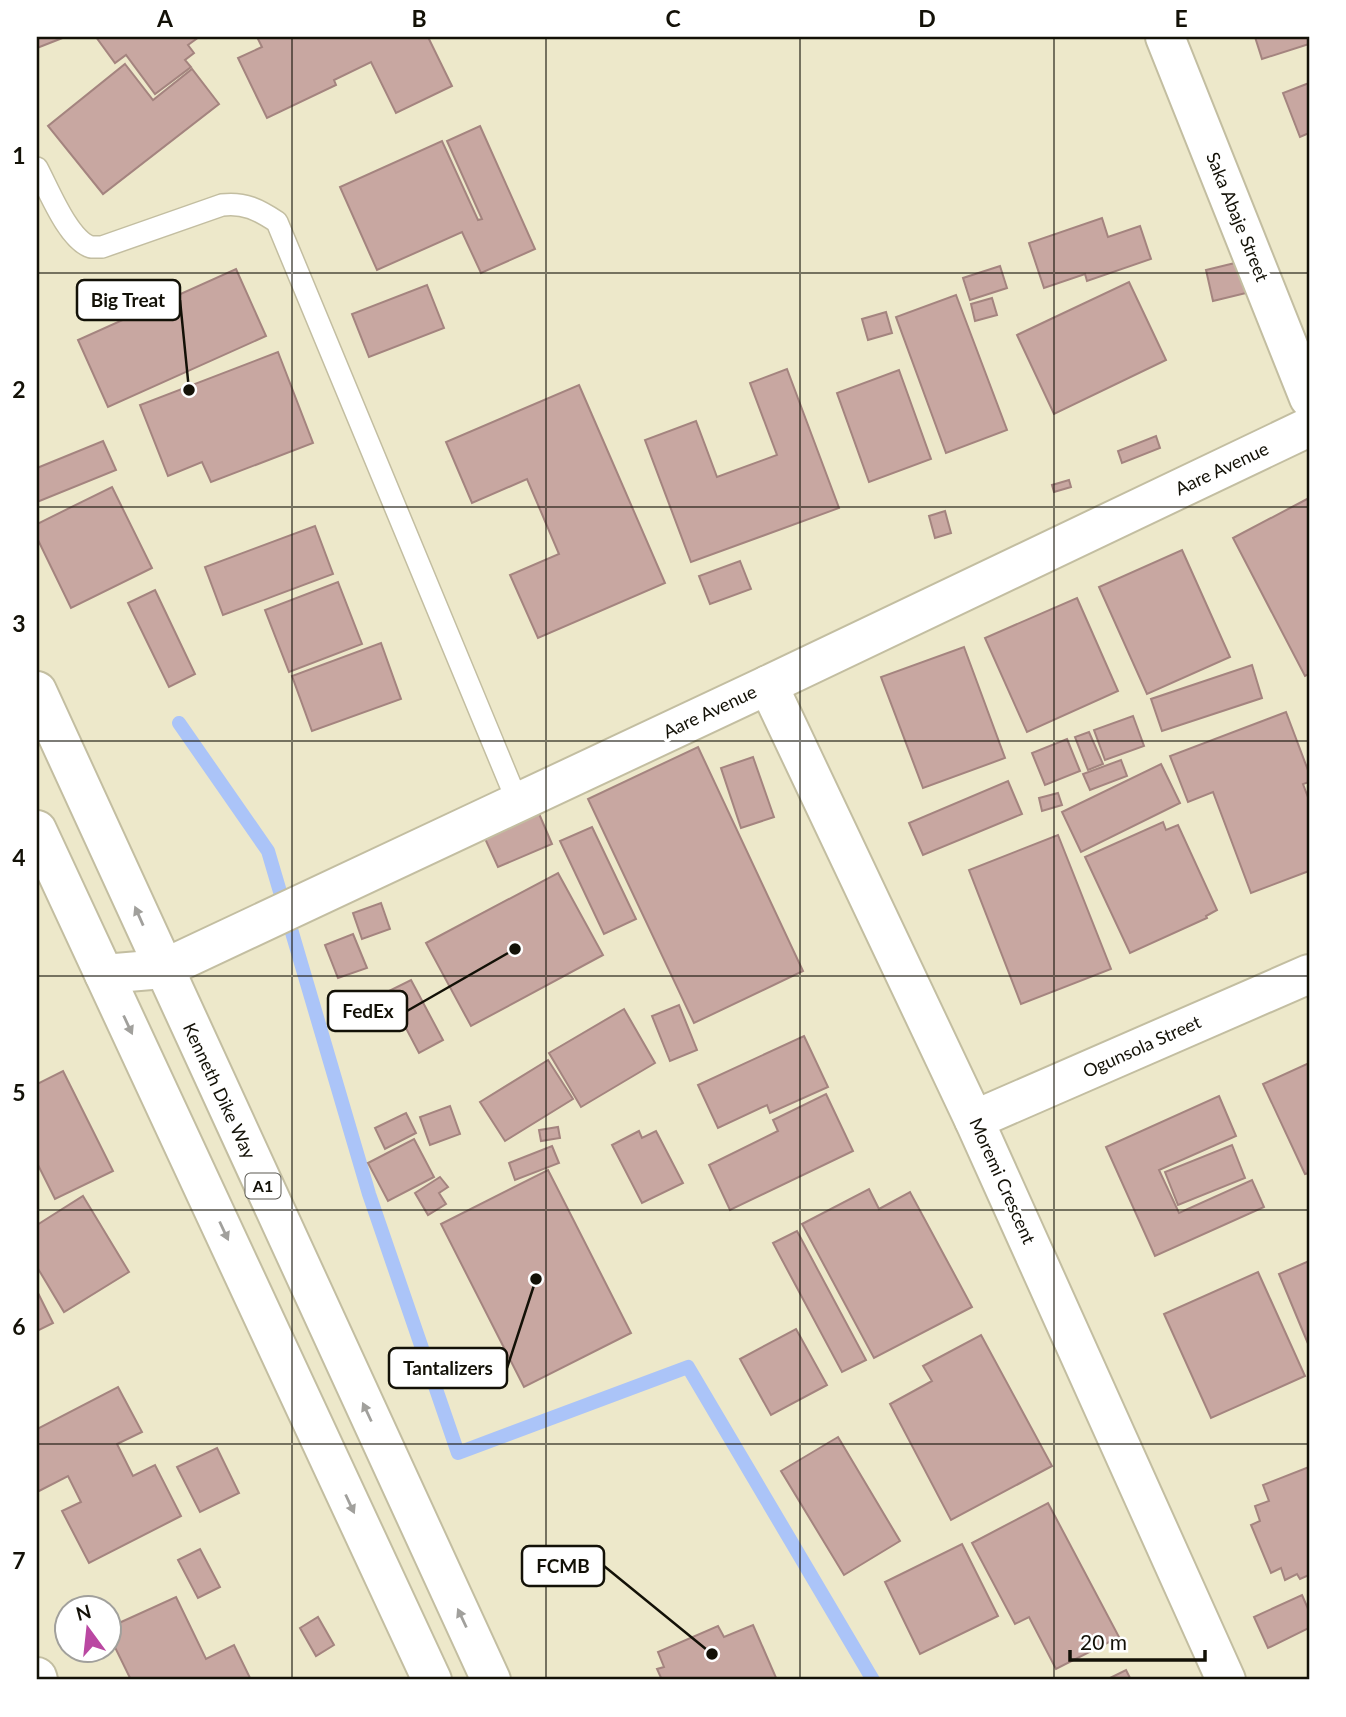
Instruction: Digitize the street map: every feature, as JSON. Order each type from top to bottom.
[{"type":"main road","name":"Saka Abaje Street","points":[[1165,37],[1309,398]]},
{"type":"main road","name":"Aare Avenue","points":[[104,974],[163,969],[1309,427]]},
{"type":"main road","name":"Moremi Crescent","points":[[768,685],[974,1120],[1226,1680]]},
{"type":"main road","name":"Kenneth Dike Way","points":[[37,691],[491,1680]]},
{"type":"main road","points":[[37,830],[432,1680]]},
{"type":"main road","name":"Ogunsola Street","points":[[974,1120],[1309,974]]},
{"type":"lane","points":[[37,167],[67,225],[82,241],[92,247],[102,247],[222,205],[237,203],[258,210],[277,222],[518,803]]},
{"type":"building","points":[[37,37],[65,37],[37,48]]},
{"type":"building","points":[[96,37],[199,37],[188,45],[194,53],[185,60],[191,67],[155,94],[126,55],[115,63]]},
{"type":"building","points":[[257,37],[428,37],[452,86],[396,113],[371,62],[334,80],[336,85],[267,118],[238,58],[262,47]]},
{"type":"building","points":[[1255,37],[1309,37],[1309,44],[1262,59]]},
{"type":"building","points":[[125,64],[153,100],[192,69],[219,104],[103,194],[48,126]]},
{"type":"building","points":[[1309,83],[1309,133],[1300,137],[1283,93]]},
{"type":"building","points":[[480,126],[535,249],[481,273],[462,232],[377,270],[340,187],[442,141],[478,220],[482,219],[447,141]]},
{"type":"building","points":[[1102,218],[1108,237],[1140,226],[1151,259],[1087,281],[1085,274],[1044,288],[1029,243]]},
{"type":"building","points":[[1239,262],[1246,293],[1213,301],[1206,270]]},
{"type":"building","points":[[1000,266],[1007,288],[970,300],[963,278]]},
{"type":"building","points":[[236,269],[266,336],[108,407],[78,340]]},
{"type":"building","points":[[1129,282],[1166,360],[1054,414],[1017,335]]},
{"type":"building","points":[[427,285],[444,328],[369,357],[352,314]]},
{"type":"building","points":[[956,295],[1007,430],[946,453],[896,317]]},
{"type":"building","points":[[992,298],[997,315],[975,321],[971,304]]},
{"type":"building","points":[[886,312],[892,333],[868,340],[862,319]]},
{"type":"building","points":[[278,352],[313,443],[211,482],[202,462],[168,476],[140,405]]},
{"type":"building","points":[[787,369],[839,508],[691,562],[645,440],[696,421],[717,477],[777,455],[750,383]]},
{"type":"building","points":[[899,370],[931,459],[869,482],[837,393]]},
{"type":"building","points":[[579,385],[665,583],[538,638],[510,575],[559,554],[527,479],[472,503],[446,442]]},
{"type":"building","points":[[1156,436],[1160,448],[1122,463],[1118,451]]},
{"type":"building","points":[[103,441],[116,470],[37,502],[37,468]]},
{"type":"building","points":[[1069,480],[1071,487],[1054,492],[1052,485]]},
{"type":"building","points":[[112,487],[152,568],[71,608],[37,538],[37,524]]},
{"type":"building","points":[[1309,498],[1309,674],[1305,676],[1233,538]]},
{"type":"building","points":[[945,511],[951,533],[935,538],[929,516]]},
{"type":"building","points":[[315,526],[333,574],[223,615],[205,567]]},
{"type":"building","points":[[1182,550],[1230,657],[1147,694],[1099,587]]},
{"type":"building","points":[[740,561],[751,589],[710,604],[699,576]]},
{"type":"building","points":[[338,582],[362,644],[289,672],[265,610]]},
{"type":"building","points":[[155,590],[195,674],[169,687],[128,603]]},
{"type":"building","points":[[1077,598],[1118,691],[1027,732],[985,638]]},
{"type":"building","points":[[381,643],[401,699],[312,731],[292,676]]},
{"type":"building","points":[[964,647],[1005,758],[923,788],[881,677]]},
{"type":"building","points":[[1252,665],[1262,698],[1162,731],[1151,699]]},
{"type":"building","points":[[1286,712],[1309,773],[1309,782],[1303,784],[1309,800],[1309,871],[1251,893],[1213,792],[1188,802],[1170,756]]},
{"type":"building","points":[[1133,716],[1144,746],[1105,760],[1094,730]]},
{"type":"building","points":[[1089,732],[1103,764],[1088,770],[1075,737]]},
{"type":"building","points":[[1067,739],[1080,771],[1045,785],[1032,753]]},
{"type":"building","points":[[698,747],[803,971],[694,1023],[588,799]]},
{"type":"building","points":[[753,757],[774,817],[741,828],[721,768]]},
{"type":"building","points":[[1121,760],[1127,776],[1090,790],[1083,774]]},
{"type":"building","points":[[1161,764],[1180,803],[1081,852],[1062,812]]},
{"type":"building","points":[[1008,781],[1022,814],[923,855],[909,823]]},
{"type":"building","points":[[1058,793],[1062,805],[1042,811],[1039,798]]},
{"type":"building","points":[[537,809],[552,844],[498,867],[482,832]]},
{"type":"building","points":[[1163,822],[1166,830],[1178,825],[1217,910],[1206,916],[1207,918],[1130,953],[1085,857]]},
{"type":"building","points":[[592,827],[636,919],[604,934],[560,841]]},
{"type":"building","points":[[1058,835],[1111,969],[1021,1004],[969,870]]},
{"type":"building","points":[[558,873],[603,955],[471,1026],[426,943]]},
{"type":"building","points":[[381,903],[390,929],[362,939],[353,913]]},
{"type":"building","points":[[353,934],[367,968],[338,978],[325,945]]},
{"type":"building","points":[[411,980],[443,1040],[419,1053],[387,992]]},
{"type":"building","points":[[679,1005],[697,1050],[670,1061],[652,1016]]},
{"type":"building","points":[[624,1009],[655,1063],[581,1107],[549,1053]]},
{"type":"building","points":[[804,1036],[828,1087],[770,1113],[767,1105],[718,1128],[698,1085]]},
{"type":"building","points":[[548,1060],[573,1099],[505,1141],[480,1102]]},
{"type":"building","points":[[1309,1063],[1309,1173],[1305,1174],[1263,1084]]},
{"type":"building","points":[[63,1071],[113,1171],[55,1199],[37,1163],[37,1084]]},
{"type":"building","points":[[826,1094],[853,1151],[730,1210],[709,1165],[778,1131],[773,1120]]},
{"type":"building","points":[[1219,1096],[1236,1136],[1159,1170],[1179,1213],[1252,1180],[1264,1207],[1155,1256],[1106,1147]]},
{"type":"building","points":[[450,1106],[460,1134],[430,1145],[420,1117]]},
{"type":"building","points":[[406,1113],[416,1133],[385,1149],[375,1128]]},
{"type":"building","points":[[558,1127],[560,1138],[541,1141],[539,1130]]},
{"type":"building","points":[[639,1131],[642,1138],[656,1131],[683,1183],[642,1203],[612,1145]]},
{"type":"building","points":[[414,1139],[434,1177],[388,1201],[368,1163]]},
{"type":"building","points":[[1232,1145],[1245,1178],[1178,1205],[1165,1172]]},
{"type":"building","points":[[552,1146],[559,1163],[515,1180],[509,1163]]},
{"type":"building","points":[[548,1170],[631,1333],[524,1387],[441,1224]]},
{"type":"building","points":[[440,1177],[448,1187],[439,1193],[446,1204],[428,1215],[415,1193]]},
{"type":"building","points":[[869,1189],[879,1209],[910,1192],[972,1307],[874,1358],[802,1224]]},
{"type":"building","points":[[83,1196],[129,1272],[64,1312],[37,1267],[37,1225]]},
{"type":"building","points":[[797,1231],[866,1360],[842,1372],[773,1243]]},
{"type":"building","points":[[1309,1261],[1309,1346],[1279,1274]]},
{"type":"building","points":[[1258,1272],[1305,1376],[1211,1418],[1164,1314]]},
{"type":"building","points":[[37,1291],[53,1323],[37,1331]]},
{"type":"building","points":[[796,1329],[827,1385],[771,1415],[740,1359]]},
{"type":"building","points":[[981,1335],[1052,1466],[951,1520],[890,1404],[932,1381],[923,1366]]},
{"type":"building","points":[[118,1387],[142,1432],[117,1444],[133,1476],[155,1465],[181,1516],[89,1563],[62,1511],[81,1502],[68,1476],[37,1492],[37,1429]]},
{"type":"building","points":[[838,1437],[900,1541],[844,1575],[781,1471]]},
{"type":"building","points":[[217,1448],[239,1493],[200,1512],[177,1467]]},
{"type":"building","points":[[1309,1467],[1309,1575],[1300,1579],[1297,1574],[1285,1580],[1281,1568],[1271,1573],[1251,1525],[1260,1521],[1255,1506],[1269,1501],[1263,1485]]},
{"type":"building","points":[[1048,1503],[1119,1637],[1056,1669],[1029,1617],[1015,1624],[972,1543]]},
{"type":"building","points":[[962,1544],[998,1616],[920,1654],[885,1582]]},
{"type":"building","points":[[200,1549],[220,1587],[198,1598],[178,1560]]},
{"type":"building","points":[[1302,1595],[1309,1611],[1309,1628],[1268,1648],[1254,1617]]},
{"type":"building","points":[[176,1597],[206,1659],[234,1645],[251,1680],[131,1680],[122,1662],[122,1622]]},
{"type":"building","points":[[318,1617],[334,1645],[316,1656],[300,1628]]},
{"type":"building","points":[[753,1625],[777,1680],[662,1680],[657,1669],[664,1667],[658,1652],[718,1626],[724,1637]]},
{"type":"building","points":[[1126,1670],[1131,1680],[1106,1680]]},
{"type":"waterway","points":[[179,723],[268,851],[369,1194],[458,1453],[688,1367],[873,1680]]},
{"type":"place","name":"Big Treat","points":[[189,390]]},
{"type":"place","name":"FedEx","points":[[515,949]]},
{"type":"place","name":"Tantalizers","points":[[536,1279]]},
{"type":"place","name":"FCMB","points":[[712,1654]]}]
